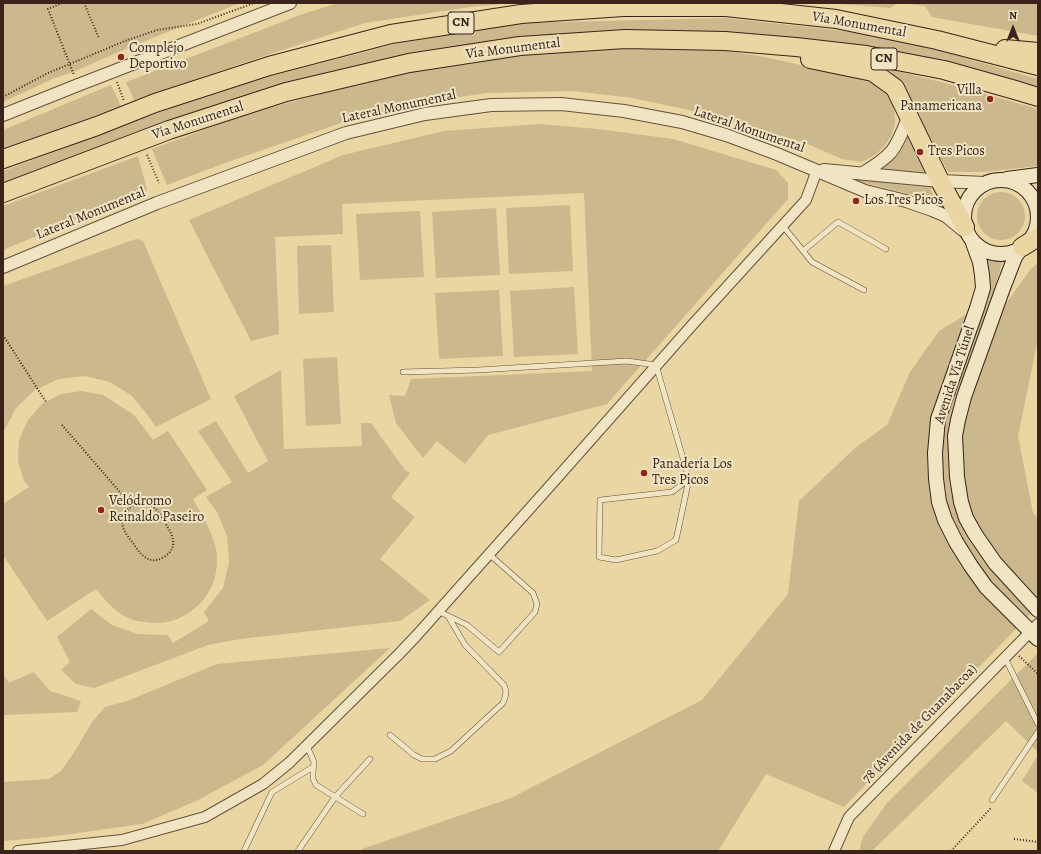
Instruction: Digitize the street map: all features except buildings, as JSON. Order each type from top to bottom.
[{"type":"highway","name":"Vía Monumental","points":[[3,160],[156,103],[269,66],[391,34],[521,14],[623,7],[726,7],[836,19],[937,40],[1038,66]]},
{"type":"highway","name":"Vía Monumental","points":[[3,193],[169,130],[286,92],[409,63],[520,46],[625,39],[725,41],[796,47],[866,55],[944,70],[1038,97]]},
{"type":"highway","points":[[937,40],[1002,49],[1038,52]]},
{"type":"highway","points":[[725,41],[873,72],[895,88],[940,181],[968,234]]},
{"type":"highway","points":[[1022,246],[1037,233]]},
{"type":"main road","points":[[1022,246],[1017,250],[1005,253],[993,253],[982,248],[968,234],[963,217],[965,206],[972,193],[985,183],[1038,175]]},
{"type":"main road","points":[[999,180],[1012,181],[1023,187],[1032,196],[1037,208],[1037,233]]},
{"type":"main road","name":"Avenida Vía Túnel","points":[[968,234],[980,262],[983,288],[938,419],[934,453],[936,480],[943,514],[956,542],[978,577],[992,593],[1035,631]]},
{"type":"main road","name":"Avenida Vía Túnel","points":[[1022,246],[1015,257],[991,320],[964,397],[955,436],[957,477],[961,502],[966,518],[995,563],[1038,610]]},
{"type":"street","points":[[3,115],[290,3]]},
{"type":"street","name":"Lateral Monumental","points":[[3,266],[157,203],[346,133],[425,114],[490,105],[561,104],[624,111],[682,122],[726,135],[817,170],[865,191],[906,201],[932,210],[946,216],[968,234]]},
{"type":"street","points":[[864,173],[877,165],[891,152],[903,132],[909,115]]},
{"type":"street","points":[[18,851],[122,840],[205,817],[263,784],[289,763],[399,654],[656,365],[783,226],[806,200],[817,170]]},
{"type":"street","name":"Lateral Monumental","points":[[817,170],[940,181],[985,183]]},
{"type":"street","name":"78 (Avenida de Guanabacoa)","points":[[834,851],[849,817],[1013,650],[1035,631]]},
{"type":"lane","points":[[803,251],[838,222],[886,249]]},
{"type":"lane","points":[[783,226],[812,262],[864,290]]},
{"type":"lane","points":[[403,372],[478,370],[627,361],[656,365],[689,479],[676,540],[657,551],[616,560],[599,556],[600,500],[672,492],[689,479]]},
{"type":"lane","points":[[438,611],[467,625],[499,652],[535,612],[537,604],[533,593],[489,554]]},
{"type":"lane","points":[[390,735],[414,755],[422,758],[435,758],[451,751],[503,703],[506,697],[504,685],[465,645],[448,616]]},
{"type":"lane","points":[[1005,658],[1038,724]]},
{"type":"lane","points":[[992,803],[1038,732]]},
{"type":"lane","points":[[307,746],[314,762],[313,779],[316,785],[363,814]]},
{"type":"lane","points":[[298,851],[335,797],[370,758]]},
{"type":"lane","points":[[244,851],[272,792],[313,767]]},
{"type":"path","points":[[62,3],[48,9],[78,85]]},
{"type":"path","points":[[84,3],[99,38]]},
{"type":"path","points":[[3,97],[48,73],[125,41],[157,30],[197,24],[254,3]]},
{"type":"path","points":[[117,82],[124,101]]},
{"type":"path","points":[[147,155],[159,183]]},
{"type":"path","points":[[3,335],[46,402]]},
{"type":"path","points":[[62,425],[132,506]]},
{"type":"path","points":[[147,503],[152,506],[157,510],[173,534],[173,546],[170,552],[165,556],[152,560],[146,558],[141,554],[125,532],[123,519],[125,513],[132,506],[134,504],[147,503]]},
{"type":"path","points":[[1013,650],[1038,674]]},
{"type":"path","points":[[951,851],[992,803]]},
{"type":"path","points":[[1014,839],[1038,842]]},
{"type":"shaded area","points":[[4,3],[240,3],[135,45],[73,72],[55,78],[3,102]]},
{"type":"shaded area","points":[[338,3],[513,3],[470,7],[365,23],[134,100],[126,82],[300,15]]},
{"type":"shaded area","points":[[828,3],[898,3],[890,8]]},
{"type":"shaded area","points":[[899,3],[1038,3],[1038,36],[932,17],[925,6]]},
{"type":"shaded area","points":[[725,18],[862,33],[945,52],[1038,79],[1038,91],[725,35],[408,55],[3,185],[3,171],[160,112],[256,80],[400,43],[519,23]]},
{"type":"shaded area","points":[[639,48],[719,50],[760,56],[870,79],[885,88],[894,103],[895,124],[891,136],[884,147],[875,155],[862,162],[842,159],[808,144],[713,115],[632,98],[574,91],[486,93],[410,105],[341,123],[222,164],[167,185],[152,149],[247,114],[403,72],[522,54]]},
{"type":"shaded area","points":[[889,69],[965,88],[1038,109],[1038,166],[983,172],[948,172],[908,97]]},
{"type":"shaded area","points":[[111,85],[121,106],[3,149],[3,130]]},
{"type":"shaded area","points":[[539,124],[598,129],[673,139],[776,170],[788,183],[788,199],[607,404],[488,435],[465,464],[437,441],[423,458],[396,423],[389,395],[405,396],[411,379],[592,371],[584,193],[342,204],[343,234],[275,237],[279,334],[251,341],[189,220],[343,155],[444,131]]},
{"type":"shaded area","points":[[908,133],[925,172],[881,170],[898,154]]},
{"type":"shaded area","points":[[138,156],[147,190],[3,250],[3,206]]},
{"type":"shaded area","points":[[846,176],[930,186],[935,200],[851,180]]},
{"type":"shaded area","points":[[1001,192],[1010,194],[1018,199],[1023,207],[1025,216],[1023,225],[1018,233],[1010,238],[1001,240],[992,238],[984,233],[979,225],[977,216],[979,207],[984,199],[992,194]]},
{"type":"shaded area","points":[[570,205],[573,271],[509,274],[506,208]]},
{"type":"shaded area","points":[[496,208],[500,275],[436,278],[432,212]]},
{"type":"shaded area","points":[[420,211],[424,277],[360,280],[356,214]]},
{"type":"shaded area","points":[[137,239],[143,241],[211,399],[156,427],[132,396],[110,382],[85,376],[59,379],[35,390],[16,408],[3,436],[3,286]]},
{"type":"shaded area","points":[[331,245],[334,312],[299,314],[297,246]]},
{"type":"shaded area","points":[[987,258],[995,261],[1003,260],[988,309],[1000,312],[1030,270],[1038,263],[1038,339],[1018,436],[1033,513],[1038,518],[1038,606],[844,807],[766,774],[718,851],[360,851],[362,849],[511,798],[702,700],[788,594],[799,501],[855,448],[887,425],[910,372],[939,331],[977,308],[987,291],[989,270]]},
{"type":"shaded area","points":[[574,287],[578,354],[514,357],[510,291]]},
{"type":"shaded area","points":[[499,290],[503,356],[439,359],[435,293]]},
{"type":"shaded area","points":[[337,357],[341,424],[306,426],[303,359]]},
{"type":"shaded area","points":[[281,370],[284,449],[362,446],[361,423],[371,423],[405,470],[410,473],[391,497],[415,517],[380,559],[430,600],[400,621],[240,639],[208,645],[94,688],[76,684],[61,670],[70,662],[57,637],[91,609],[112,625],[137,634],[168,635],[173,643],[209,621],[204,612],[223,588],[229,562],[227,536],[217,512],[206,497],[232,482],[198,431],[216,421],[248,473],[268,461],[234,396]]},
{"type":"shaded area","name":"Velódromo Reinaldo Paseiro","points":[[82,391],[103,395],[134,415],[153,440],[168,431],[207,490],[193,499],[209,529],[215,545],[217,561],[215,575],[211,588],[204,599],[184,616],[172,621],[159,623],[133,620],[114,609],[96,589],[47,621],[3,555],[3,504],[29,487],[24,481],[18,461],[19,440],[28,420],[42,404],[61,394]]},
{"type":"shaded area","points":[[390,648],[263,765],[198,800],[142,824],[49,837],[3,841],[3,782],[49,779],[61,771],[92,722],[105,707],[127,701],[217,664]]},
{"type":"shaded area","points":[[1037,654],[1038,752],[1006,721],[872,851],[859,851],[863,837],[887,803]]},
{"type":"shaded area","points":[[34,672],[50,691],[81,701],[77,712],[3,715],[3,674],[9,683]]},
{"type":"shaded area","points":[[1038,755],[1038,793],[1022,781]]},
{"type":"place","name":"Complejo Deportivo","points":[[121,57]]},
{"type":"place","name":"Villa Panamericana","points":[[990,99]]},
{"type":"place","name":"Tres Picos","points":[[920,152]]},
{"type":"place","name":"Los Tres Picos","points":[[856,201]]},
{"type":"place","name":"Panadería Los Tres Picos","points":[[644,473]]},
{"type":"place","name":"Velódromo Reinaldo Paseiro","points":[[101,510]]}]
